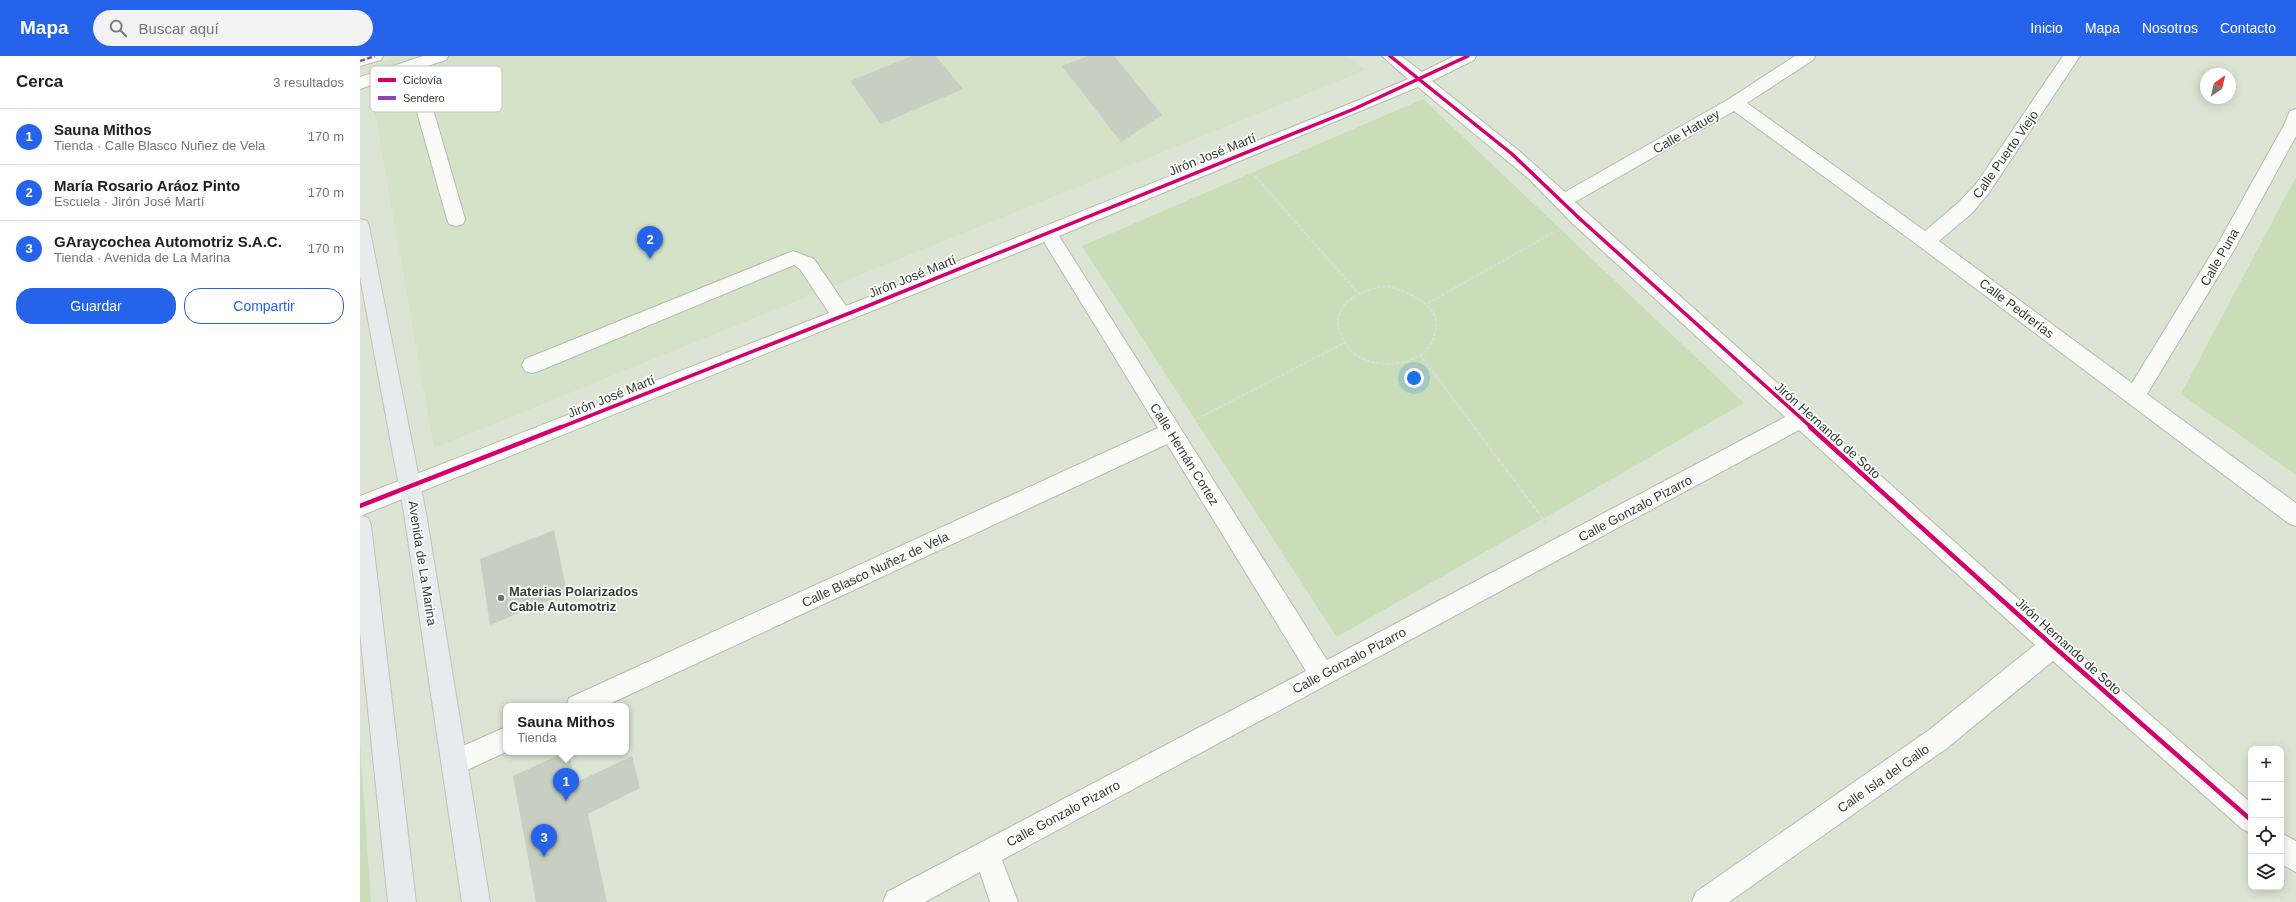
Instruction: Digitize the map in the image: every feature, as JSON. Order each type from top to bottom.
[{"type":"main road","name":"Avenida de La Marina","points":[[360,226],[410,486],[456,762],[476,902]]},
{"type":"main road","points":[[360,525],[402,902]]},
{"type":"street","points":[[360,61],[375,56]]},
{"type":"street","points":[[409,66],[440,56]]},
{"type":"street","name":"Jirón Hernando de Soto","points":[[1390,56],[1473,122],[1563,201],[1579,218],[2053,646],[2249,818]]},
{"type":"street","name":"Jirón José Martí","points":[[360,506],[1048,233],[1236,154],[1421,80],[1468,56]]},
{"type":"street","name":"Calle Hatuey","points":[[1563,201],[1735,103],[1807,56]]},
{"type":"street","name":"Calle Puerto Viejo","points":[[1926,241],[1965,208],[1982,189],[2072,56]]},
{"type":"street","points":[[360,83],[370,80]]},
{"type":"street","name":"Calle Pedrerías","points":[[1735,103],[1926,241],[2296,516]]},
{"type":"street","points":[[425,112],[456,219]]},
{"type":"street","name":"Calle Puna","points":[[2136,396],[2227,245],[2296,117]]},
{"type":"street","name":"Calle Hernán Cortez","points":[[1048,233],[1322,674]]},
{"type":"street","points":[[532,365],[793,258],[801,260],[807,264],[841,315]]},
{"type":"street","name":"Calle Gonzalo Pizarro","points":[[896,902],[1801,419]]},
{"type":"street","name":"Calle Blasco Nuñez de Vela","points":[[584,703],[1171,432]]},
{"type":"street","name":"Calle Isla del Gallo","points":[[1706,902],[1938,739],[2053,646]]},
{"type":"street","points":[[456,762],[503,740]]},
{"type":"street","points":[[2284,849],[2296,859]]},
{"type":"street","points":[[987,854],[1004,902]]},
{"type":"path","points":[[1236,154],[1358,293]]},
{"type":"path","points":[[1428,303],[1579,218]]},
{"type":"path","points":[[1387,286],[1403,288],[1416,294],[1428,303],[1438,325],[1436,336],[1430,347],[1420,355],[1408,361],[1379,364],[1352,352],[1344,343],[1338,332],[1338,321],[1341,310],[1348,300],[1358,293],[1372,288],[1387,286]]},
{"type":"path","points":[[1171,432],[1344,343]]},
{"type":"path","points":[[1420,355],[1563,546]]},
{"type":"shaded area","points":[[400,56],[1347,56],[1365,70],[434,448],[375,112],[502,112],[502,66],[370,66]]},
{"type":"shaded area","points":[[370,66],[370,84],[367,67]]},
{"type":"shaded area","points":[[1423,99],[1744,403],[1337,637],[1082,246]]},
{"type":"shaded area","points":[[2296,177],[2296,475],[2181,394]]},
{"type":"shaded area","points":[[360,744],[371,902],[360,902]]},
{"type":"building","points":[[912,56],[936,56],[963,89],[881,124],[850,81]]},
{"type":"building","points":[[1088,56],[1114,56],[1162,115],[1121,142],[1062,66]]},
{"type":"building","points":[[554,530],[567,593],[490,625],[480,559]]},
{"type":"building","points":[[558,755],[570,755],[575,783],[632,756],[640,788],[588,814],[607,902],[536,902],[513,776]]},
{"type":"marked path","points":[[360,61],[375,56]]},
{"type":"cycle path","points":[[1390,56],[1536,175],[1579,218],[2053,646],[2249,818]]},
{"type":"cycle path","points":[[360,506],[860,309],[1197,171],[1354,109],[1430,75],[1468,56]]},
{"type":"place","name":"María Rosario Aráoz Pinto","points":[[650,259]]},
{"type":"place","name":"Materias Polarizados Cable Automotriz","points":[[501,598]]},
{"type":"place","name":"Sauna Mithos","points":[[566,801]]},
{"type":"place","name":"GAraycochea Automotriz S.A.C.","points":[[544,857]]}]
